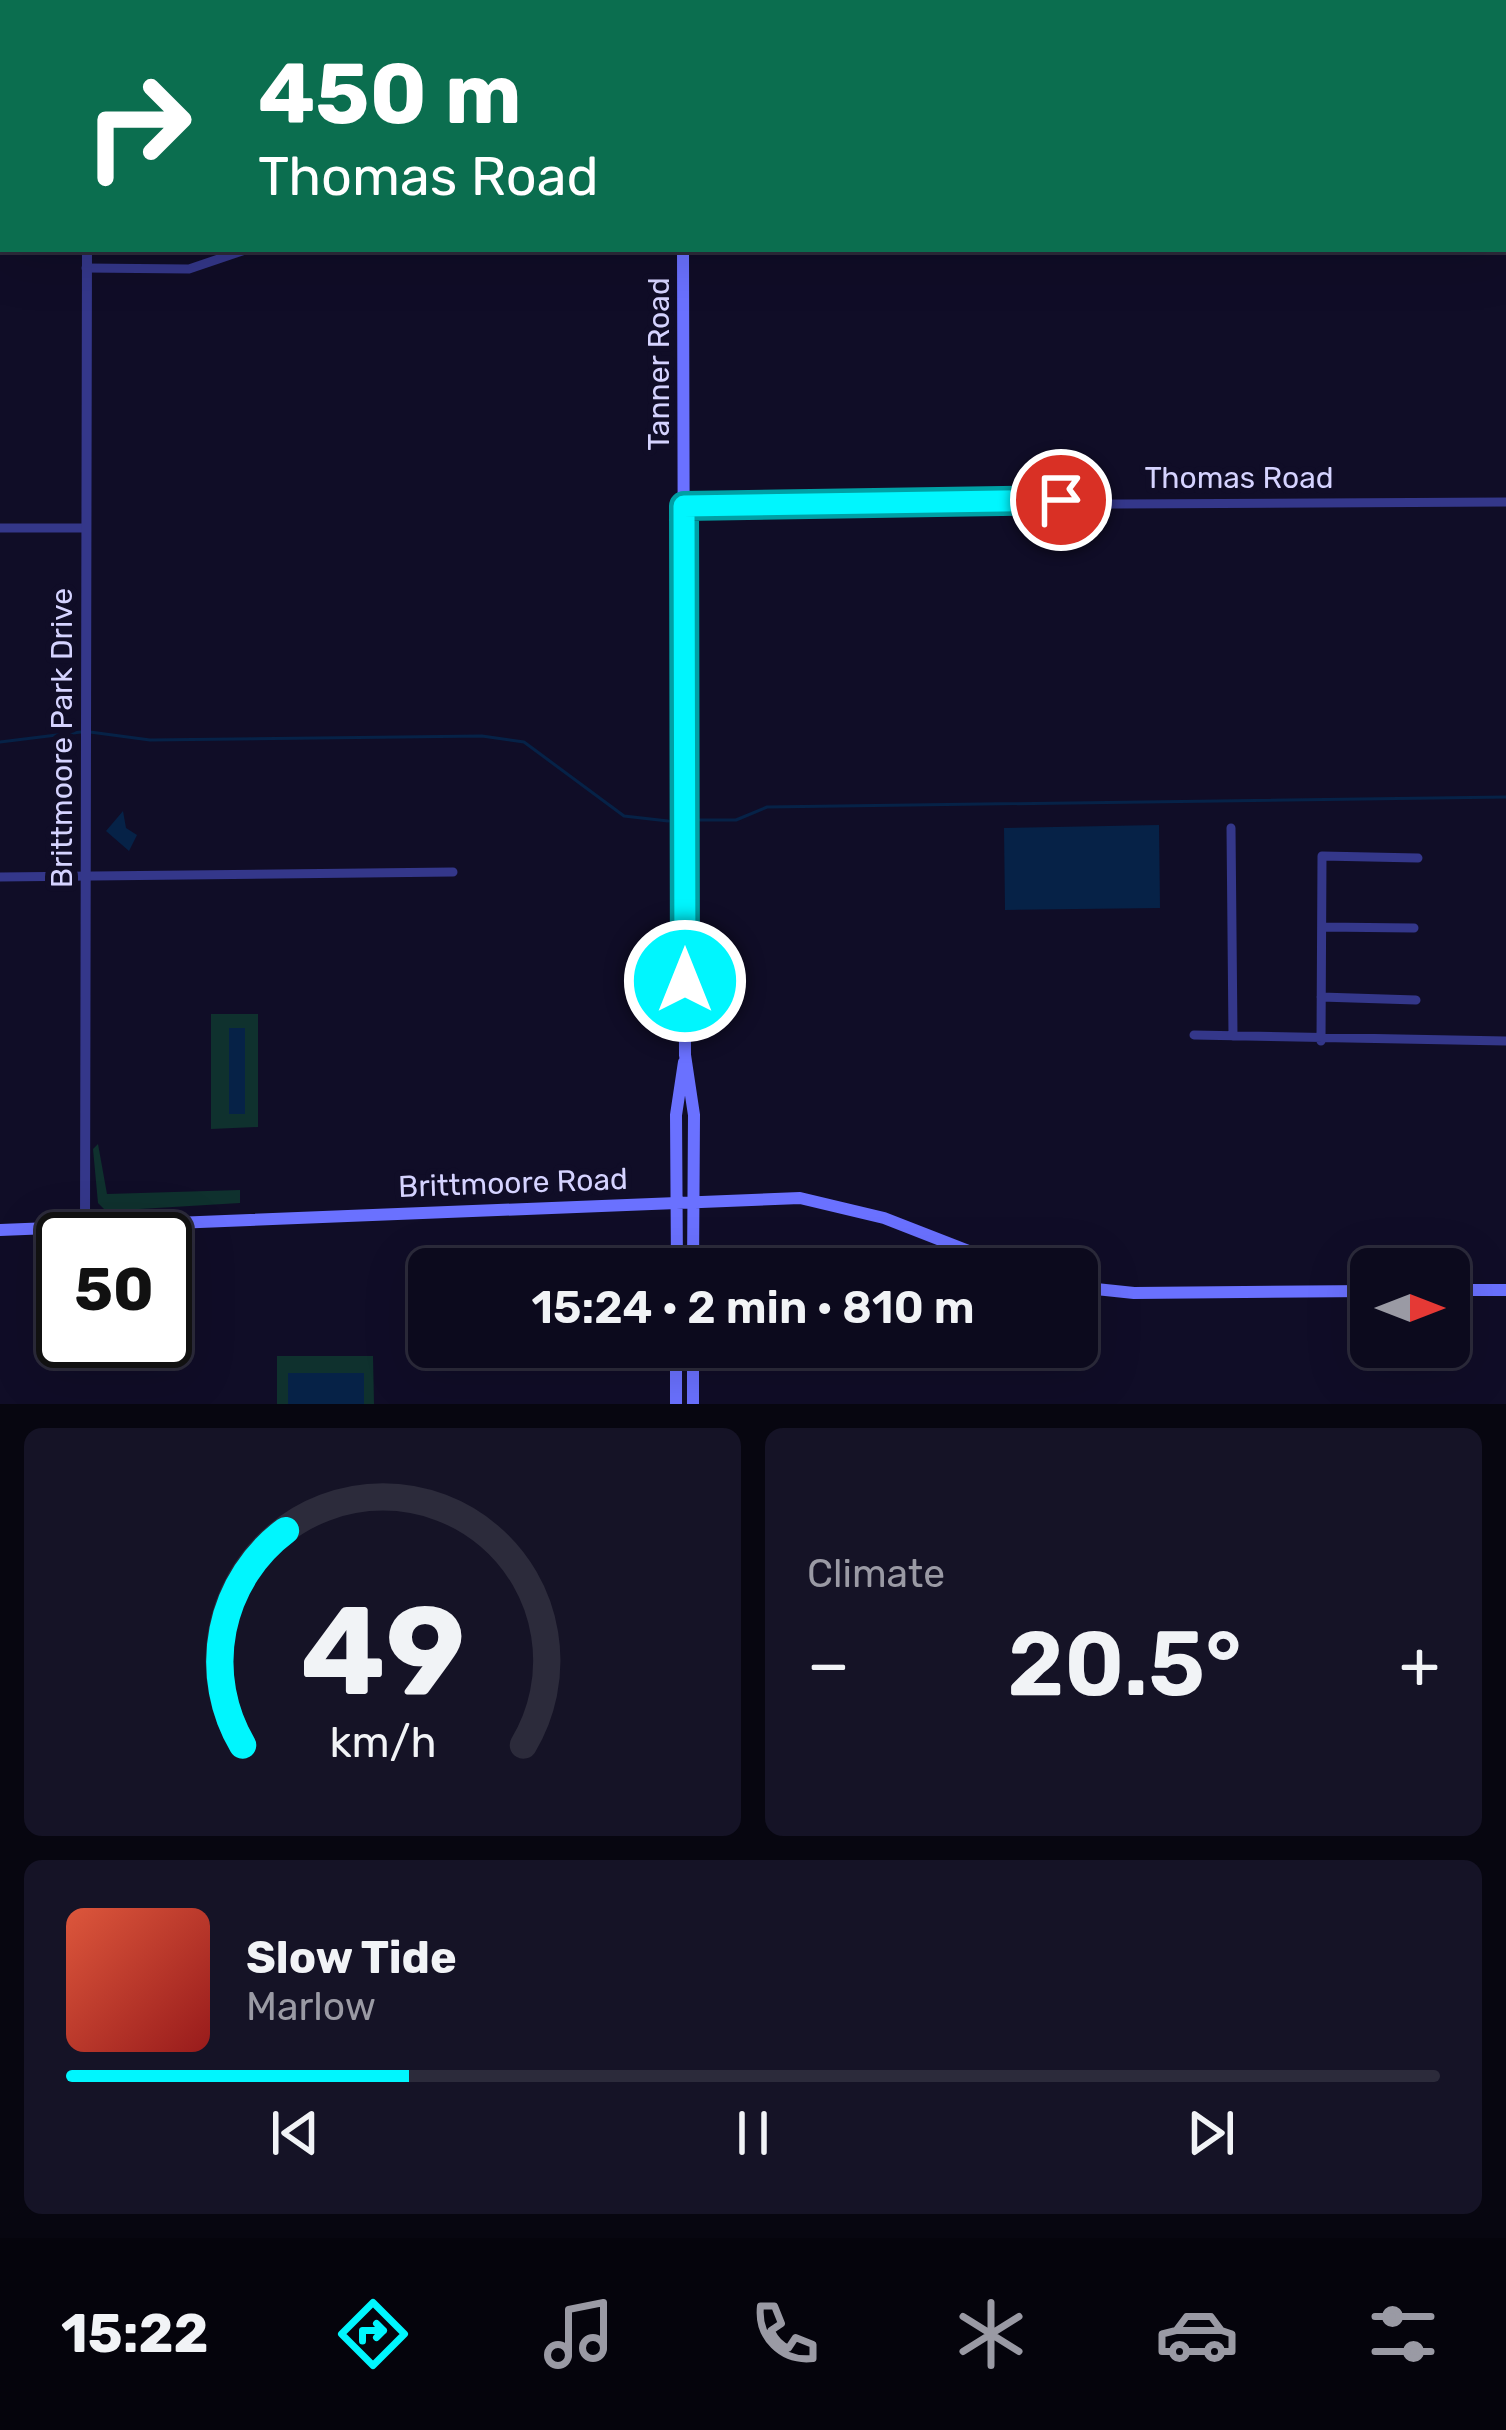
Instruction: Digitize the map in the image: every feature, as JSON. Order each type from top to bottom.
[{"type":"main road","name":"Tanner Road","points":[[683,252],[686,1055],[694,1115],[693,1248]]},
{"type":"main road","name":"Tanner Road","points":[[676,1248],[677,1085],[686,1055]]},
{"type":"main road","name":"Brittmoore Road","points":[[192,1223],[677,1200],[829,1203],[956,1248]]},
{"type":"main road","name":"Brittmoore Road","points":[[0,1229],[36,1229]]},
{"type":"main road","points":[[1098,1289],[1350,1291]]},
{"type":"main road","points":[[1470,1290],[1506,1290]]},
{"type":"main road","points":[[676,1368],[676,1404]]},
{"type":"main road","points":[[693,1368],[693,1404]]},
{"type":"street","name":"Brittmoore Park Drive","points":[[85,1212],[87,252]]},
{"type":"street","points":[[86,268],[189,269],[239,252]]},
{"type":"street","name":"Thomas Road","points":[[684,506],[1506,502]]},
{"type":"street","points":[[0,529],[85,529]]},
{"type":"street","points":[[1231,828],[1233,1036]]},
{"type":"street","points":[[1321,1041],[1322,856],[1418,858]]},
{"type":"street","points":[[0,877],[87,880],[453,872]]},
{"type":"street","points":[[1322,927],[1414,928]]},
{"type":"street","points":[[1321,997],[1416,1000]]},
{"type":"street","points":[[1194,1035],[1321,1041],[1506,1040]]},
{"type":"green space","points":[[211,1014],[258,1014],[258,1127],[211,1129]]},
{"type":"green space","points":[[98,1144],[107,1194],[240,1190],[240,1203],[106,1211],[98,1203],[93,1149]]},
{"type":"green space","points":[[277,1356],[373,1356],[374,1404],[364,1404],[364,1373],[288,1374],[288,1404],[277,1404]]},
{"type":"water","points":[[123,811],[126,828],[137,835],[129,851],[106,831]]},
{"type":"water","points":[[1159,825],[1160,908],[1005,910],[1004,828]]},
{"type":"water","points":[[229,1028],[245,1028],[245,1114],[229,1114]]},
{"type":"water","points":[[288,1373],[364,1373],[364,1404],[288,1404]]},
{"type":"waterway","points":[[0,742],[81,732]]},
{"type":"waterway","points":[[90,732],[150,740],[482,736],[524,742],[624,816],[668,821]]},
{"type":"waterway","points":[[700,820],[736,820],[767,807],[1506,797]]},
{"type":"route","points":[[685,981],[684,506],[1061,500]]}]
